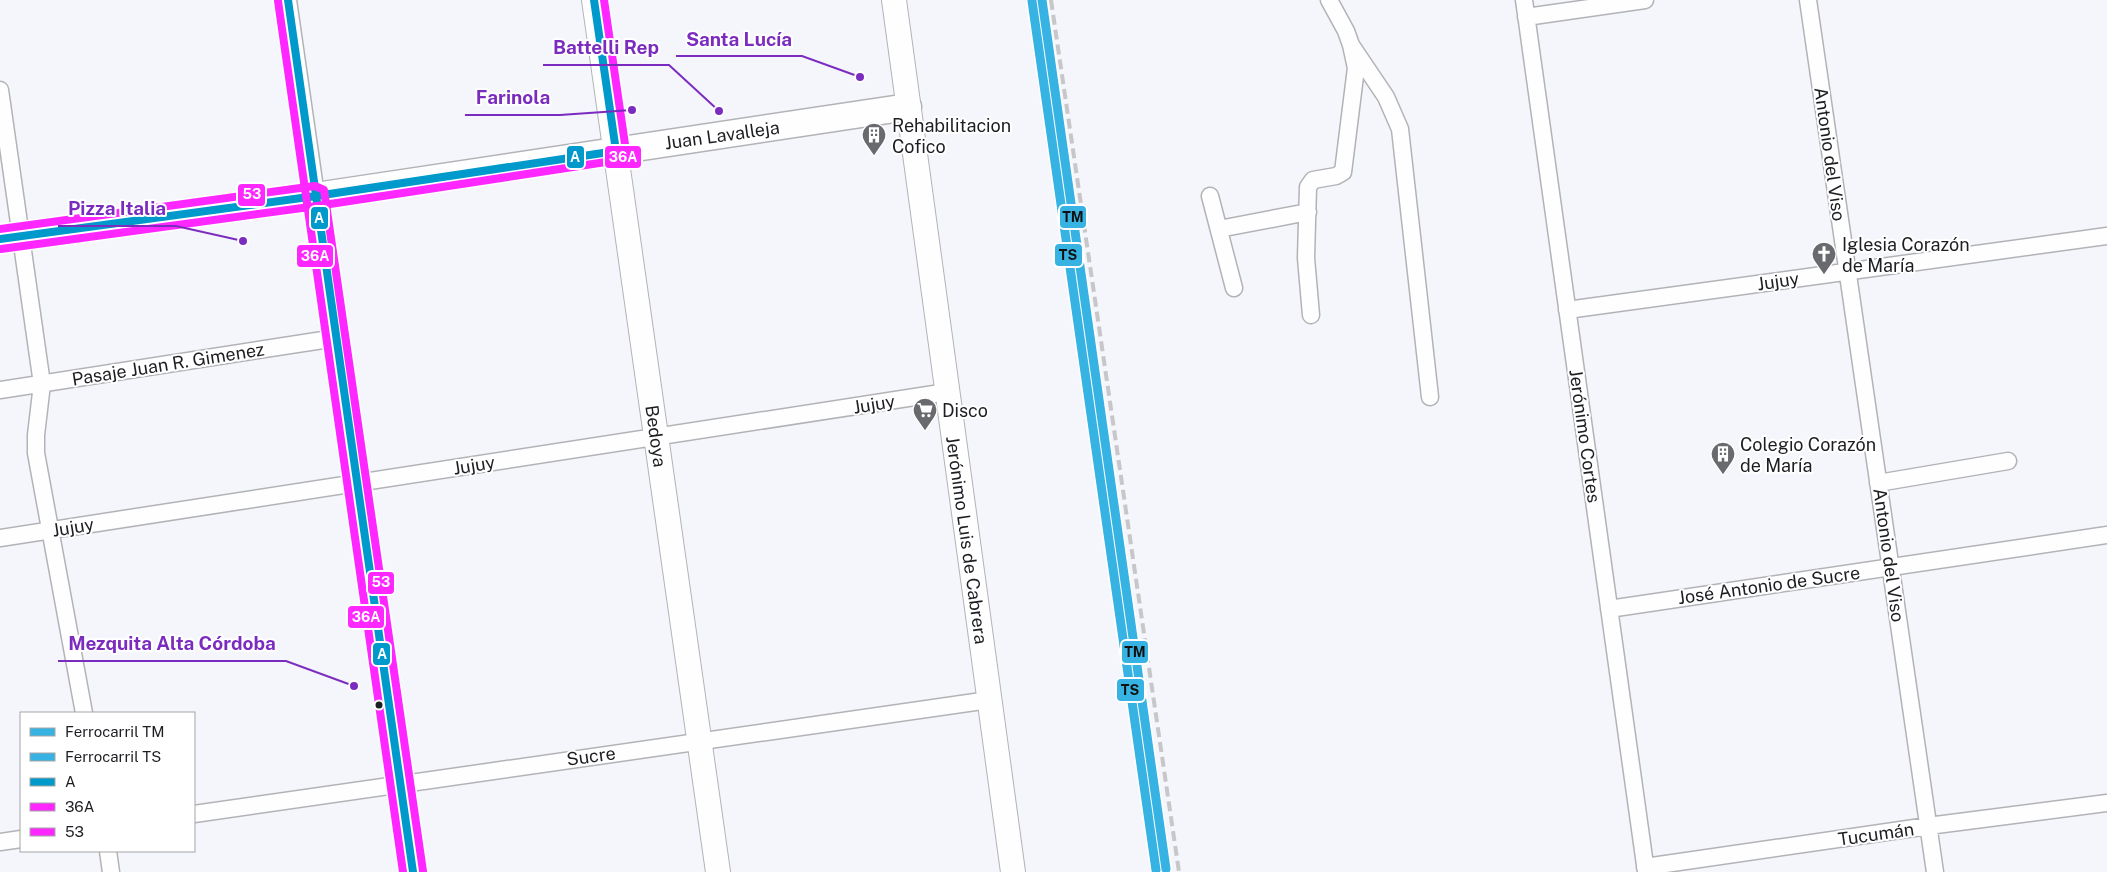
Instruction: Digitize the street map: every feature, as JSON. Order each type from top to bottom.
[{"type":"main road","name":"Bedoya","points":[[594,0],[718,872]]},
{"type":"main road","name":"Jerónimo Luis de Cabrera","points":[[894,0],[1013,872]]},
{"type":"main road","name":"Juan Lavalleja","points":[[11,238],[316,196],[908,107]]},
{"type":"street","points":[[288,0],[413,872]]},
{"type":"street","points":[[1329,0],[1341,20],[1352,45],[1386,97],[1400,129],[1430,397]]},
{"type":"street","name":"Jerónimo Cortes","points":[[1524,0],[1646,869]]},
{"type":"street","points":[[1526,17],[1645,0]]},
{"type":"street","name":"Antonio del Viso","points":[[1808,0],[1935,872]]},
{"type":"street","points":[[1311,315],[1306,258],[1308,187],[1313,180],[1336,176],[1342,172],[1356,68],[1352,45]]},
{"type":"street","points":[[0,90],[11,238],[42,384],[36,435],[36,454],[84,712]]},
{"type":"street","points":[[1210,196],[1234,288]]},
{"type":"street","points":[[1218,229],[1308,212]]},
{"type":"street","name":"Jujuy","points":[[1567,310],[2107,236]]},
{"type":"street","name":"Pasaje Juan R. Gimenez","points":[[0,390],[336,338]]},
{"type":"street","name":"Jujuy","points":[[0,538],[947,392]]},
{"type":"street","points":[[1878,483],[2008,461]]},
{"type":"street","name":"José Antonio de Sucre","points":[[1609,609],[2107,535]]},
{"type":"street","name":"Sucre","points":[[195,814],[989,700]]},
{"type":"street","name":"Tucumán","points":[[1646,869],[1928,826],[2107,803]]},
{"type":"street","points":[[0,842],[20,839]]},
{"type":"street","points":[[108,852],[111,872]]},
{"type":"railway","points":[[1051,0],[1179,872]]},
{"type":"rail line","name":"TM","points":[[1042,0],[1166,869]]},
{"type":"rail line","name":"TS","points":[[1032,1],[1156,870]]},
{"type":"transit line","name":"A","points":[[288,0],[413,872]]},
{"type":"transit line","name":"A","points":[[0,239],[316,196],[616,151],[594,0]]},
{"type":"transit line","name":"36A","points":[[1,249],[317,206],[619,160],[625,156],[626,151],[604,0]]},
{"type":"transit line","name":"36A","points":[[278,1],[403,872]]},
{"type":"transit line","name":"53","points":[[0,229],[315,186],[324,190],[423,871]]},
{"type":"place","name":"Santa Lucía","points":[[860,77]]},
{"type":"place","name":"Farinola","points":[[632,110]]},
{"type":"place","name":"Battelli Rep","points":[[719,111]]},
{"type":"place","name":"Rehabilitacion Cofico","points":[[874,156]]},
{"type":"place","name":"Pizza Italia","points":[[243,241]]},
{"type":"place","name":"Iglesia Corazón de María","points":[[1824,275]]},
{"type":"place","name":"Disco","points":[[925,431]]},
{"type":"place","name":"Colegio Corazón de María","points":[[1723,475]]},
{"type":"place","name":"Mezquita Alta Córdoba","points":[[354,686]]}]
